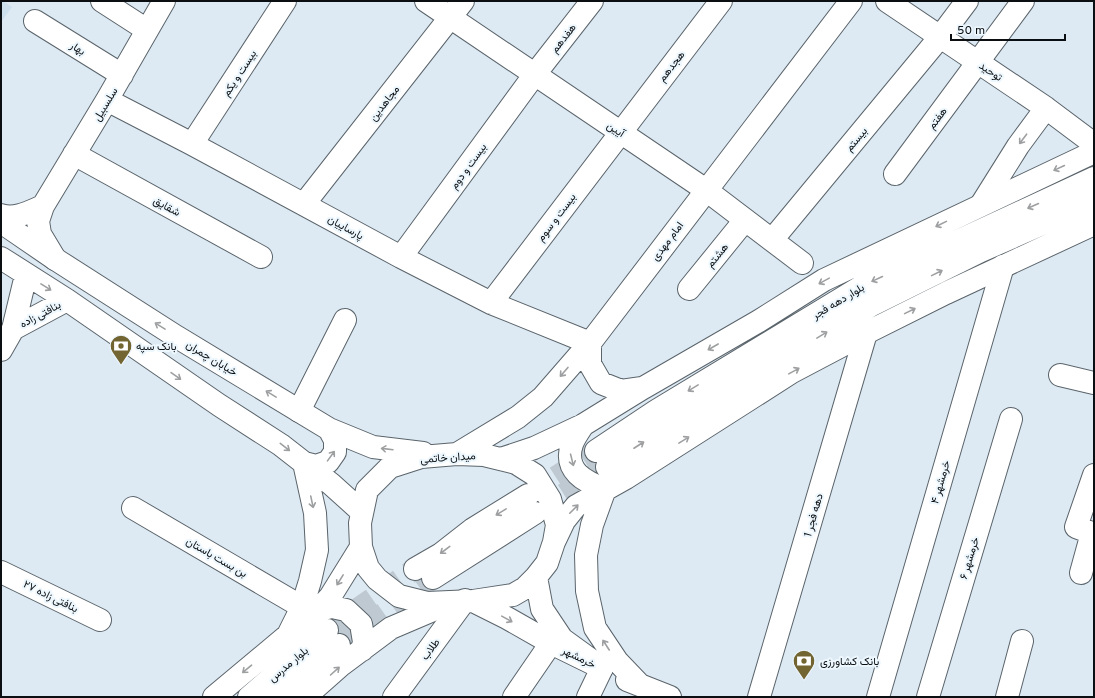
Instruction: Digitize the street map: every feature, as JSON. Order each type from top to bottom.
[{"type":"main road","points":[[102,1],[147,30]]},
{"type":"main road","name":"سلسبیل","points":[[55,260],[40,234],[38,221],[43,206],[122,75],[164,1]]},
{"type":"main road","name":"بیست و یکم","points":[[192,144],[285,1]]},
{"type":"main road","name":"آیین","points":[[426,1],[457,9],[535,74],[706,190],[802,264]]},
{"type":"main road","name":"هفدهم","points":[[535,74],[592,1]]},
{"type":"main road","name":"هجدهم","points":[[620,131],[721,1]]},
{"type":"main road","name":"امام مهدی","points":[[449,455],[518,417],[543,397],[590,343],[851,1]]},
{"type":"main road","name":"توحید","points":[[887,1],[1046,108],[1094,144]]},
{"type":"main road","points":[[940,37],[967,1]]},
{"type":"main road","name":"هفتم","points":[[895,174],[1023,1]]},
{"type":"main road","name":"مجاهدین","points":[[304,204],[457,9]]},
{"type":"main road","name":"بهار","points":[[35,21],[122,75]]},
{"type":"main road","name":"بیستم","points":[[772,240],[940,37]]},
{"type":"main road","name":"بیست و دوم","points":[[401,257],[535,74]]},
{"type":"main road","name":"پارساییان","points":[[107,100],[192,144],[401,257],[491,303],[590,343]]},
{"type":"main road","points":[[981,205],[1018,146],[1046,108]]},
{"type":"main road","name":"بیست و سوم","points":[[491,303],[620,131]]},
{"type":"main road","points":[[501,459],[534,448],[582,425],[759,321],[824,280],[1094,152]]},
{"type":"main road","name":"شقایق","points":[[74,154],[261,257]]},
{"type":"main road","name":"بلوار دهه فجر","points":[[1094,178],[869,282],[656,411],[601,459],[657,434],[870,306],[981,251],[1094,200]]},
{"type":"main road","points":[[1,215],[21,215],[43,206]]},
{"type":"main road","name":"هشتم","points":[[689,289],[746,220]]},
{"type":"main road","name":"خیابان چمران","points":[[1,222],[55,260],[177,337],[329,429],[373,447],[449,455]]},
{"type":"main road","points":[[554,542],[564,520],[576,506],[605,490],[792,372],[866,333],[1003,266],[1094,224]]},
{"type":"main road","points":[[1,258],[67,300],[219,405],[282,445],[331,484],[362,512]]},
{"type":"main road","name":"خرمشهر ۴","points":[[878,697],[1003,266]]},
{"type":"main road","name":"بنافتی زاده","points":[[1,350],[13,328],[26,275]]},
{"type":"main road","name":"بنافتی زاده","points":[[13,328],[67,300]]},
{"type":"main road","points":[[299,411],[345,320]]},
{"type":"main road","name":"دهه فجر 1","points":[[759,697],[866,333]]},
{"type":"main road","points":[[590,343],[590,364],[601,383],[621,392],[643,388]]},
{"type":"main road","points":[[1060,375],[1094,383]]},
{"type":"main road","name":"خرمشهر ۶","points":[[928,697],[1011,419]]},
{"type":"main road","points":[[582,425],[572,444],[570,457],[576,474],[590,484],[605,490]]},
{"type":"main road","points":[[304,463],[316,466],[328,462],[335,452],[335,440],[329,429]]},
{"type":"main road","name":"میدان خاتمی","points":[[484,454],[501,459],[516,463],[535,475],[550,499],[557,525],[554,542],[547,563],[525,588],[513,595],[463,601],[427,603],[399,596],[376,579],[368,568],[361,547],[359,532],[367,490],[390,466],[421,457],[449,455],[484,454]]},
{"type":"main road","points":[[304,463],[315,513],[317,550],[310,581],[310,608]]},
{"type":"main road","points":[[1081,573],[1093,533],[1076,527],[1094,475]]},
{"type":"main road","points":[[605,490],[592,525],[586,555],[587,591],[595,628],[617,661],[640,685]]},
{"type":"main road","points":[[424,573],[478,537],[532,504]]},
{"type":"main road","name":"بن بست باستان","points":[[133,508],[310,608]]},
{"type":"main road","points":[[214,697],[288,635],[310,608],[330,597],[361,547]]},
{"type":"main road","name":"بنافتی زاده ۲۷","points":[[1,572],[100,620]]},
{"type":"main road","name":"خرمشهر","points":[[536,577],[542,610],[562,639],[602,668]]},
{"type":"main road","points":[[306,697],[340,666],[391,628],[463,601]]},
{"type":"main road","name":"خرمشهر","points":[[463,601],[507,618],[551,643],[602,668]]},
{"type":"main road","name":"طلاب","points":[[394,697],[463,601]]},
{"type":"main road","points":[[310,608],[332,608],[346,610],[361,624],[364,642],[362,650]]},
{"type":"main road","name":"بلوار مدرس","points":[[249,697],[333,638],[276,697]]},
{"type":"main road","points":[[1007,697],[1022,641]]},
{"type":"main road","points":[[514,697],[551,643]]},
{"type":"main road","points":[[588,697],[602,668],[670,697]]},
{"type":"shaded area","points":[[1,1],[12,7],[1,22]]},
{"type":"tunnel","points":[[528,495],[596,451]]},
{"type":"tunnel","points":[[536,512],[607,467]]},
{"type":"tunnel","points":[[327,630],[415,569]]},
{"type":"tunnel","points":[[339,645],[433,578]]},
{"type":"place","name":"بانک سپه","points":[[121,366]]},
{"type":"place","name":"بانک کشاورزی","points":[[804,680]]}]
